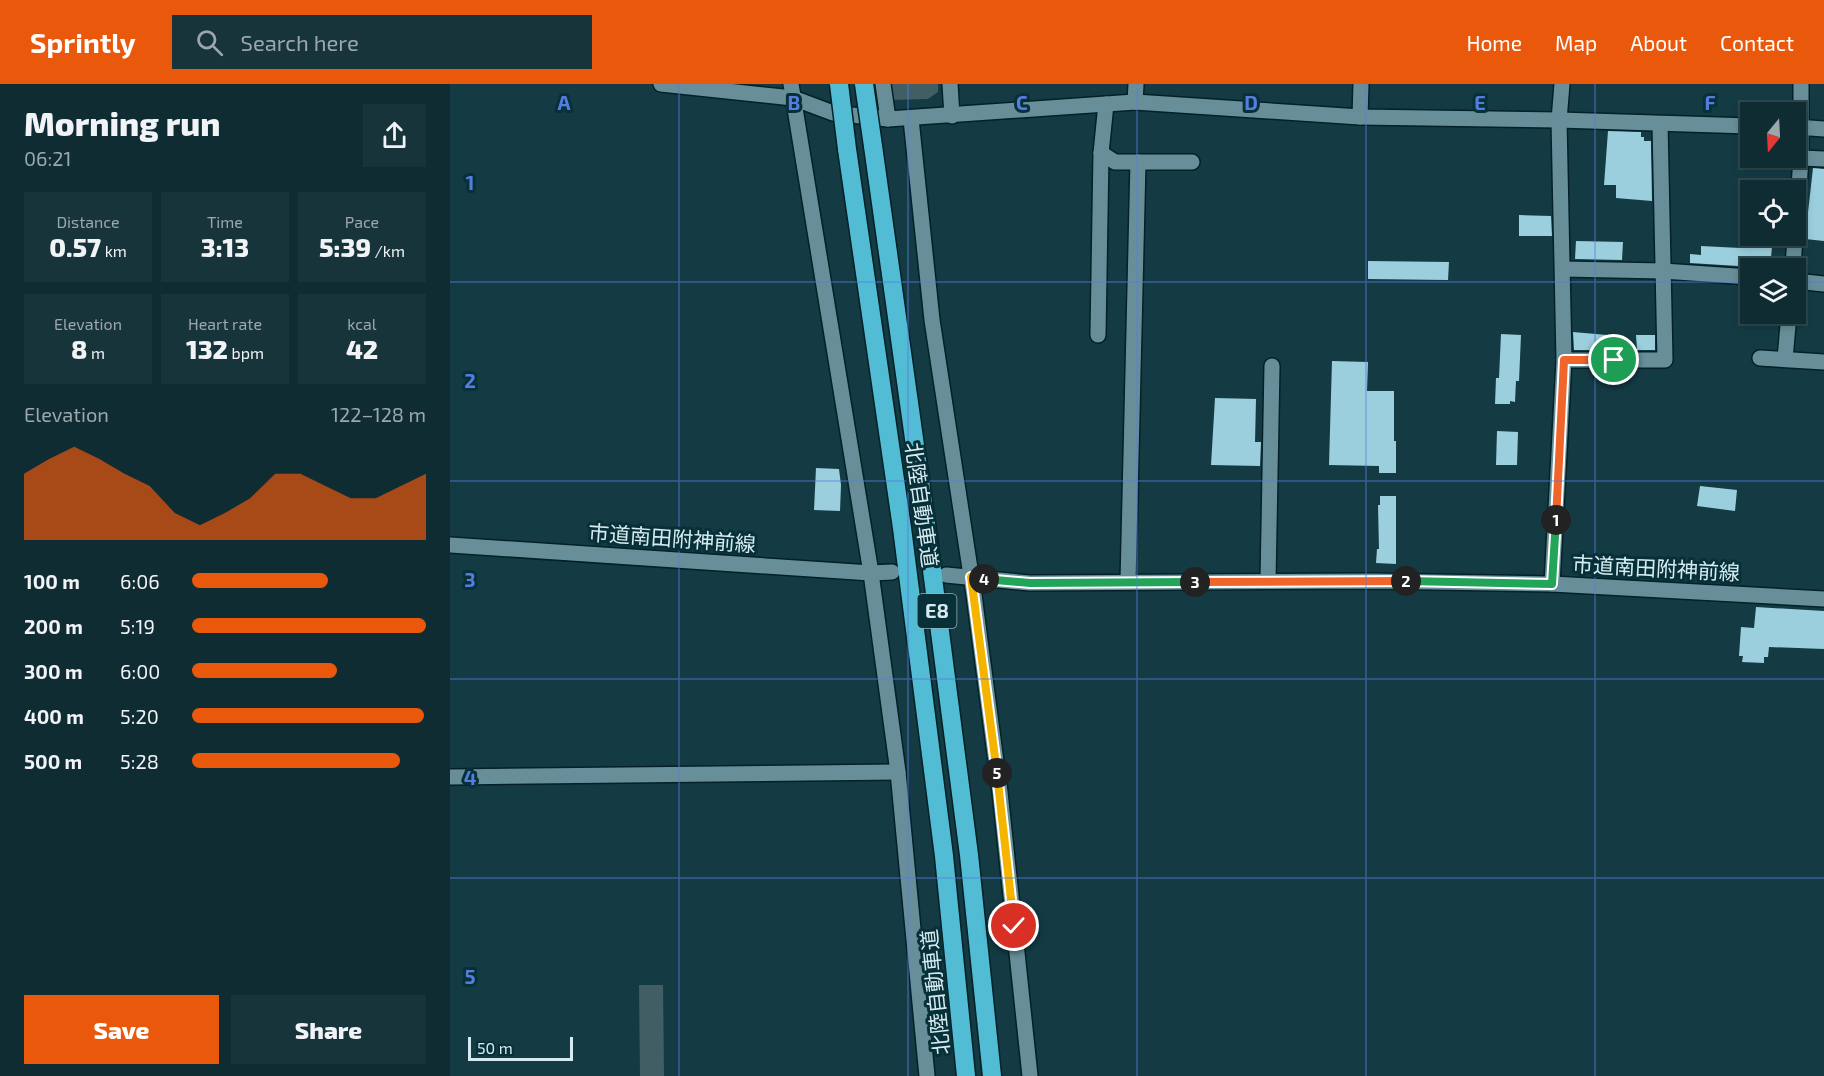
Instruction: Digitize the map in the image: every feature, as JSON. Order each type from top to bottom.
[{"type":"highway","name":"北陸自動車道","points":[[839,84],[902,528],[946,868],[966,1076]]},
{"type":"highway","name":"北陸自動車道","points":[[864,84],[926,524],[967,843],[992,1076]]},
{"type":"street","points":[[661,84],[792,91],[833,113],[888,119],[1135,102],[1360,117],[1740,126]]},
{"type":"street","points":[[883,84],[888,119]]},
{"type":"street","points":[[950,84],[952,116]]},
{"type":"street","points":[[1135,102],[1136,84]]},
{"type":"street","points":[[1360,117],[1361,84]]},
{"type":"street","points":[[1552,584],[1564,360],[1559,120],[1562,84]]},
{"type":"street","points":[[1800,102],[1801,84]]},
{"type":"street","points":[[792,91],[871,573],[898,772],[927,1076]]},
{"type":"street","points":[[1098,335],[1101,153],[1106,104]]},
{"type":"street","points":[[911,119],[932,320],[971,577],[1000,792],[1030,1076]]},
{"type":"street","points":[[1564,360],[1665,360],[1660,124]]},
{"type":"street","points":[[1806,128],[1824,129]]},
{"type":"street","points":[[1101,153],[1115,162],[1192,162]]},
{"type":"street","points":[[1806,158],[1824,159]]},
{"type":"street","points":[[1128,582],[1138,162]]},
{"type":"street","points":[[1563,269],[1663,271],[1740,276]]},
{"type":"street","points":[[1806,282],[1824,284]]},
{"type":"street","points":[[1785,359],[1788,324]]},
{"type":"street","points":[[1760,358],[1824,362]]},
{"type":"street","points":[[1268,581],[1272,366]]},
{"type":"street","name":"市道南田附神前線","points":[[450,545],[871,573],[892,572]]},
{"type":"street","name":"市道南田附神前線","points":[[946,575],[1030,583],[1372,581],[1552,584],[1824,599]]},
{"type":"street","points":[[450,777],[898,772]]},
{"type":"shaded area","points":[[888,84],[938,84],[938,92],[928,99],[889,100]]},
{"type":"shaded area","points":[[639,985],[663,985],[664,1076],[640,1076]]},
{"type":"building","points":[[1608,131],[1641,132],[1644,141],[1651,141],[1652,201],[1616,198],[1616,185],[1604,185]]},
{"type":"building","points":[[1813,168],[1824,169],[1824,241],[1806,239]]},
{"type":"building","points":[[1519,215],[1551,216],[1552,236],[1519,236]]},
{"type":"building","points":[[1576,241],[1623,242],[1622,260],[1575,259]]},
{"type":"building","points":[[1701,246],[1740,248],[1740,246],[1772,246],[1771,258],[1740,258],[1740,266],[1690,263],[1690,254],[1701,255]]},
{"type":"building","points":[[1368,261],[1449,262],[1448,280],[1368,279]]},
{"type":"building","points":[[1573,332],[1607,335],[1606,350],[1574,350]]},
{"type":"building","points":[[1501,334],[1521,335],[1519,381],[1516,381],[1515,402],[1510,401],[1510,404],[1495,404]]},
{"type":"building","points":[[1636,335],[1655,335],[1655,350],[1637,350]]},
{"type":"building","points":[[1332,361],[1368,362],[1367,391],[1394,391],[1396,473],[1379,473],[1379,466],[1329,465]]},
{"type":"building","points":[[1215,398],[1256,399],[1255,442],[1261,442],[1260,466],[1211,465]]},
{"type":"building","points":[[1497,431],[1518,432],[1517,465],[1496,465]]},
{"type":"building","points":[[816,468],[839,469],[840,511],[814,510]]},
{"type":"building","points":[[1700,486],[1737,490],[1735,511],[1697,506]]},
{"type":"building","points":[[1380,496],[1396,496],[1396,564],[1376,563],[1377,549],[1379,549],[1378,505],[1380,505]]},
{"type":"building","points":[[1756,607],[1824,611],[1824,649],[1769,647],[1768,657],[1764,657],[1764,663],[1742,662],[1743,656],[1739,656],[1741,627],[1754,628]]},
{"type":"route","points":[[1014,926],[1000,792],[971,577],[1030,583],[1372,581],[1552,584],[1564,360],[1614,360]]}]
